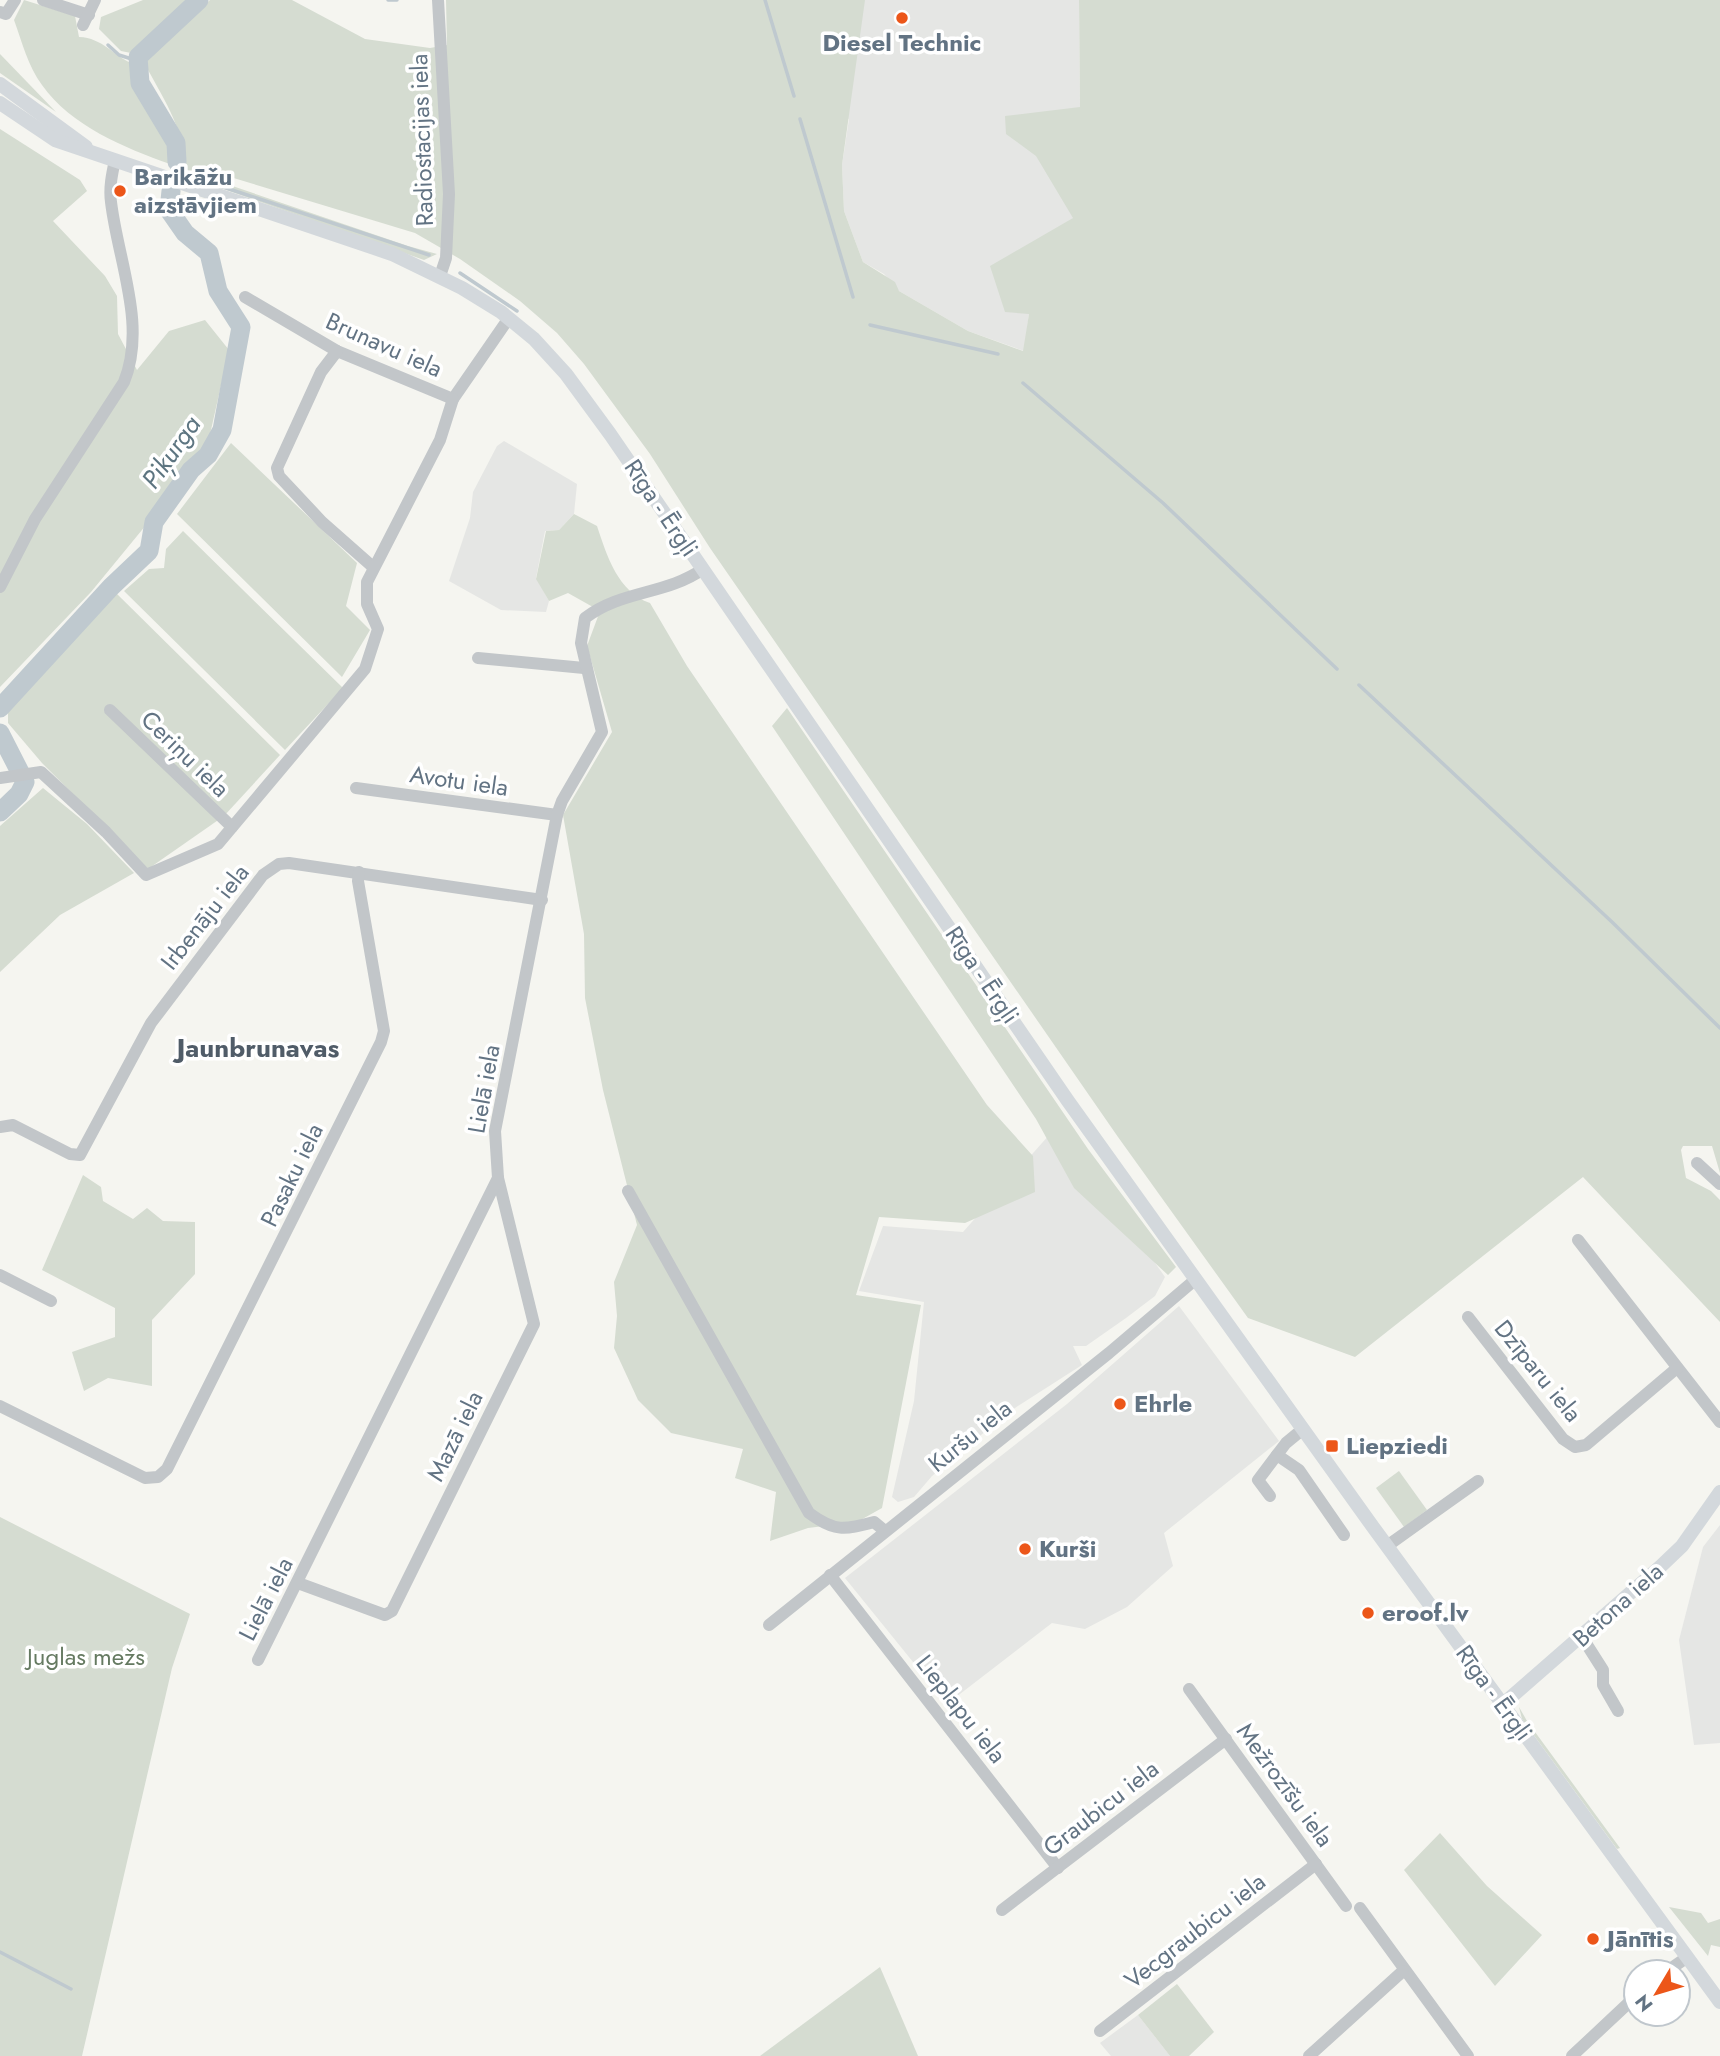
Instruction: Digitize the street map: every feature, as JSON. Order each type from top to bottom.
[{"type":"main road","name":"Rīga - Ērgļi","points":[[0,84],[90,150]]},
{"type":"main road","name":"Rīga - Ērgļi","points":[[0,103],[55,140],[382,251],[440,276],[509,318],[545,350],[579,390],[1068,1101],[1686,1958]]},
{"type":"main road","name":"Betona iela","points":[[1503,1705],[1682,1546],[1720,1492]]},
{"type":"main road","name":"Rīga - Ērgļi","points":[[1692,1966],[1720,2002]]},
{"type":"street","points":[[3,13],[15,0]]},
{"type":"street","points":[[43,0],[86,20],[95,0]]},
{"type":"street","name":"Radiostacijas iela","points":[[438,0],[449,194],[446,258],[440,276]]},
{"type":"street","points":[[0,587],[35,519],[124,382],[133,360],[123,256],[111,202],[115,159]]},
{"type":"street","name":"Brunavu iela","points":[[245,297],[337,351],[453,399],[509,318]]},
{"type":"street","points":[[337,351],[321,372],[277,468],[279,476],[322,522],[373,567]]},
{"type":"street","points":[[0,778],[41,772],[106,832],[146,875],[218,844],[365,669],[377,629],[365,593],[373,567],[440,440],[453,399]]},
{"type":"street","name":"Lielā iela","points":[[258,1660],[498,1178],[495,1131],[557,816],[562,800],[602,732],[597,703],[584,668],[581,643],[585,618],[604,604],[678,584],[703,569]]},
{"type":"street","points":[[478,658],[584,668]]},
{"type":"street","name":"Ceriņu iela","points":[[110,710],[232,827]]},
{"type":"street","name":"Avotu iela","points":[[356,788],[557,816]]},
{"type":"street","name":"Irbenāju iela","points":[[0,1127],[13,1125],[70,1154],[80,1155],[151,1023],[263,875],[278,864],[359,872],[542,900]]},
{"type":"street","name":"Pasaku iela","points":[[0,1406],[145,1478],[158,1478],[167,1469],[381,1042],[384,1031],[358,881],[359,872]]},
{"type":"street","points":[[1697,1163],[1720,1184]]},
{"type":"street","name":"Mazā iela","points":[[298,1583],[386,1615],[392,1611],[426,1543],[534,1324],[498,1178]]},
{"type":"street","points":[[628,1191],[809,1513],[829,1527],[850,1528],[874,1522],[885,1531]]},
{"type":"street","points":[[1578,1240],[1720,1422]]},
{"type":"street","points":[[0,1275],[51,1301]]},
{"type":"street","name":"Kuršu iela","points":[[769,1625],[1099,1361],[1196,1279]]},
{"type":"street","name":"Dzīparu iela","points":[[1468,1317],[1555,1429],[1576,1447],[1586,1445],[1677,1368]]},
{"type":"street","points":[[1270,1496],[1258,1480],[1277,1455],[1303,1429]]},
{"type":"street","points":[[1277,1455],[1299,1470],[1344,1535]]},
{"type":"street","points":[[1387,1546],[1478,1481]]},
{"type":"street","name":"Lieplapu iela","points":[[830,1575],[1058,1868]]},
{"type":"street","points":[[1581,1637],[1604,1670],[1603,1685],[1618,1710]]},
{"type":"street","name":"Mežrozīšu iela","points":[[1189,1689],[1346,1906]]},
{"type":"street","name":"Graubicu iela","points":[[1002,1910],[1226,1739]]},
{"type":"street","name":"Vecgraubicu iela","points":[[1100,2031],[1316,1864]]},
{"type":"street","points":[[1360,1908],[1403,1971],[1468,2056]]},
{"type":"street","points":[[1309,2056],[1403,1971]]},
{"type":"street","points":[[1572,2056],[1622,2009]]},
{"type":"shaded area","points":[[859,0],[1079,0],[1080,107],[1073,218],[1029,314],[1024,351],[968,331],[899,291],[884,274],[863,262],[844,211],[842,165],[849,119],[837,117]]},
{"type":"shaded area","points":[[504,441],[577,484],[574,514],[559,530],[545,531],[536,578],[549,601],[546,612],[501,610],[449,581],[470,518],[473,492],[497,446]]},
{"type":"shaded area","points":[[1058,1125],[1165,1277],[1155,1296],[1126,1318],[1086,1346],[1073,1346],[1082,1365],[1001,1417],[991,1417],[986,1421],[987,1430],[932,1476],[914,1497],[898,1502],[892,1497],[914,1401],[924,1302],[859,1291],[883,1226],[963,1232]]},
{"type":"shaded area","name":"Kurši","points":[[1179,1306],[1279,1441],[1164,1533],[1173,1566],[1127,1607],[1085,1629],[1052,1623],[947,1704],[845,1578],[1067,1404]]},
{"type":"shaded area","points":[[1720,1525],[1720,1743],[1694,1745],[1679,1640],[1703,1547]]},
{"type":"shaded area","points":[[1138,2015],[1170,2056],[1111,2056],[1100,2043]]},
{"type":"green space","points":[[24,0],[75,16],[79,37],[95,40],[133,64],[137,84],[173,153],[170,164],[100,134],[54,100],[33,70],[14,20]]},
{"type":"green space","points":[[143,0],[189,0],[131,53],[121,51],[99,29],[101,17]]},
{"type":"green space","points":[[210,0],[292,0],[365,39],[430,48],[447,45],[446,0],[865,0],[842,165],[844,211],[863,262],[895,282],[899,291],[968,331],[1023,351],[1029,314],[1005,312],[990,266],[1073,218],[1036,156],[1006,134],[1005,116],[1080,107],[1079,0],[1720,0],[1720,1173],[1712,1146],[1683,1146],[1681,1150],[1686,1178],[1711,1191],[1720,1200],[1720,1322],[1583,1177],[1355,1357],[1248,1318],[1118,1137],[710,548],[650,454],[584,364],[557,333],[520,301],[460,259],[415,233],[207,170],[192,172],[180,168],[182,156],[177,128],[144,62]]},
{"type":"green space","points":[[0,54],[56,112],[0,73]]},
{"type":"green space","points":[[0,129],[80,180],[87,191],[53,221],[105,276],[117,296],[118,334],[137,370],[169,331],[205,320],[229,350],[206,452],[91,592],[0,687]]},
{"type":"green space","points":[[203,176],[437,254],[424,260],[195,179]]},
{"type":"green space","points":[[231,443],[357,563],[346,606],[370,630],[342,677],[177,514]]},
{"type":"green space","points":[[574,514],[597,526],[615,572],[630,591],[650,603],[687,666],[987,1105],[1033,1156],[1035,1192],[965,1223],[879,1217],[856,1295],[921,1305],[882,1508],[857,1522],[808,1528],[770,1541],[776,1492],[735,1478],[743,1449],[671,1433],[638,1400],[614,1348],[617,1316],[614,1282],[637,1225],[603,1090],[585,998],[584,934],[563,815],[612,732],[587,646],[600,611],[568,593],[549,601],[536,579],[546,531],[559,530]]},
{"type":"green space","points":[[183,531],[343,688],[285,750],[124,591],[149,569],[164,568],[166,549]]},
{"type":"green space","points":[[114,591],[280,755],[224,816],[148,869],[42,763],[8,723],[8,708]]},
{"type":"green space","points":[[787,708],[1088,1149],[1176,1267],[1168,1275],[1074,1188],[1036,1119],[772,726]]},
{"type":"green space","points":[[43,788],[87,824],[134,873],[60,915],[0,972],[0,826]]},
{"type":"green space","points":[[83,1175],[101,1187],[103,1201],[133,1219],[147,1208],[163,1221],[195,1222],[195,1274],[152,1320],[152,1386],[108,1378],[84,1391],[72,1352],[115,1337],[115,1308],[42,1270]]},
{"type":"green space","points":[[1399,1471],[1427,1510],[1404,1527],[1376,1488]]},
{"type":"green space","name":"Juglas mežs","points":[[0,1517],[190,1614],[172,1668],[82,2056],[0,2056]]},
{"type":"green space","points":[[1519,1707],[1620,1848],[1617,1849],[1522,1719]]},
{"type":"green space","points":[[1440,1833],[1487,1886],[1542,1935],[1495,1986],[1404,1870]]},
{"type":"green space","points":[[1669,1907],[1701,1913],[1708,1923],[1720,1919],[1720,1947],[1711,1945],[1708,1956]]},
{"type":"green space","points":[[880,1967],[918,2056],[760,2056]]},
{"type":"green space","points":[[1177,1984],[1214,2032],[1189,2056],[1170,2056],[1138,2015]]},
{"type":"waterway","name":"Piķurga","points":[[177,162],[176,143],[140,83],[138,57],[199,0]]},
{"type":"waterway","points":[[388,0],[397,0]]},
{"type":"waterway","points":[[765,0],[794,96]]},
{"type":"waterway","points":[[108,45],[119,55],[138,61]]},
{"type":"waterway","points":[[800,119],[853,297]]},
{"type":"waterway","points":[[199,179],[429,255]]},
{"type":"waterway","name":"Piķurga","points":[[0,708],[111,587],[149,551],[154,522],[191,470],[208,455],[222,430],[241,327],[218,291],[209,253],[185,233],[169,210],[171,191]]},
{"type":"waterway","points":[[460,273],[517,311]]},
{"type":"waterway","points":[[870,325],[998,354]]},
{"type":"waterway","points":[[1023,383],[1163,503],[1337,669]]},
{"type":"waterway","points":[[1359,685],[1612,922],[1720,1028]]},
{"type":"waterway","name":"Piķurga","points":[[0,733],[25,782],[19,794],[0,812]]},
{"type":"waterway","points":[[0,1952],[71,1989]]},
{"type":"place","name":"Diesel Technic","points":[[902,18]]},
{"type":"place","name":"Barikāžu aizstāvjiem","points":[[120,191]]},
{"type":"place","name":"Ehrle","points":[[1120,1404]]},
{"type":"place","name":"Liepziedi","points":[[1332,1446]]},
{"type":"place","name":"Kurši","points":[[1025,1549]]},
{"type":"place","name":"eroof.lv","points":[[1368,1613]]},
{"type":"place","name":"Jānītis","points":[[1593,1939]]},
{"type":"district","name":"Jaunbrunavas","points":[[258,1048]]}]
